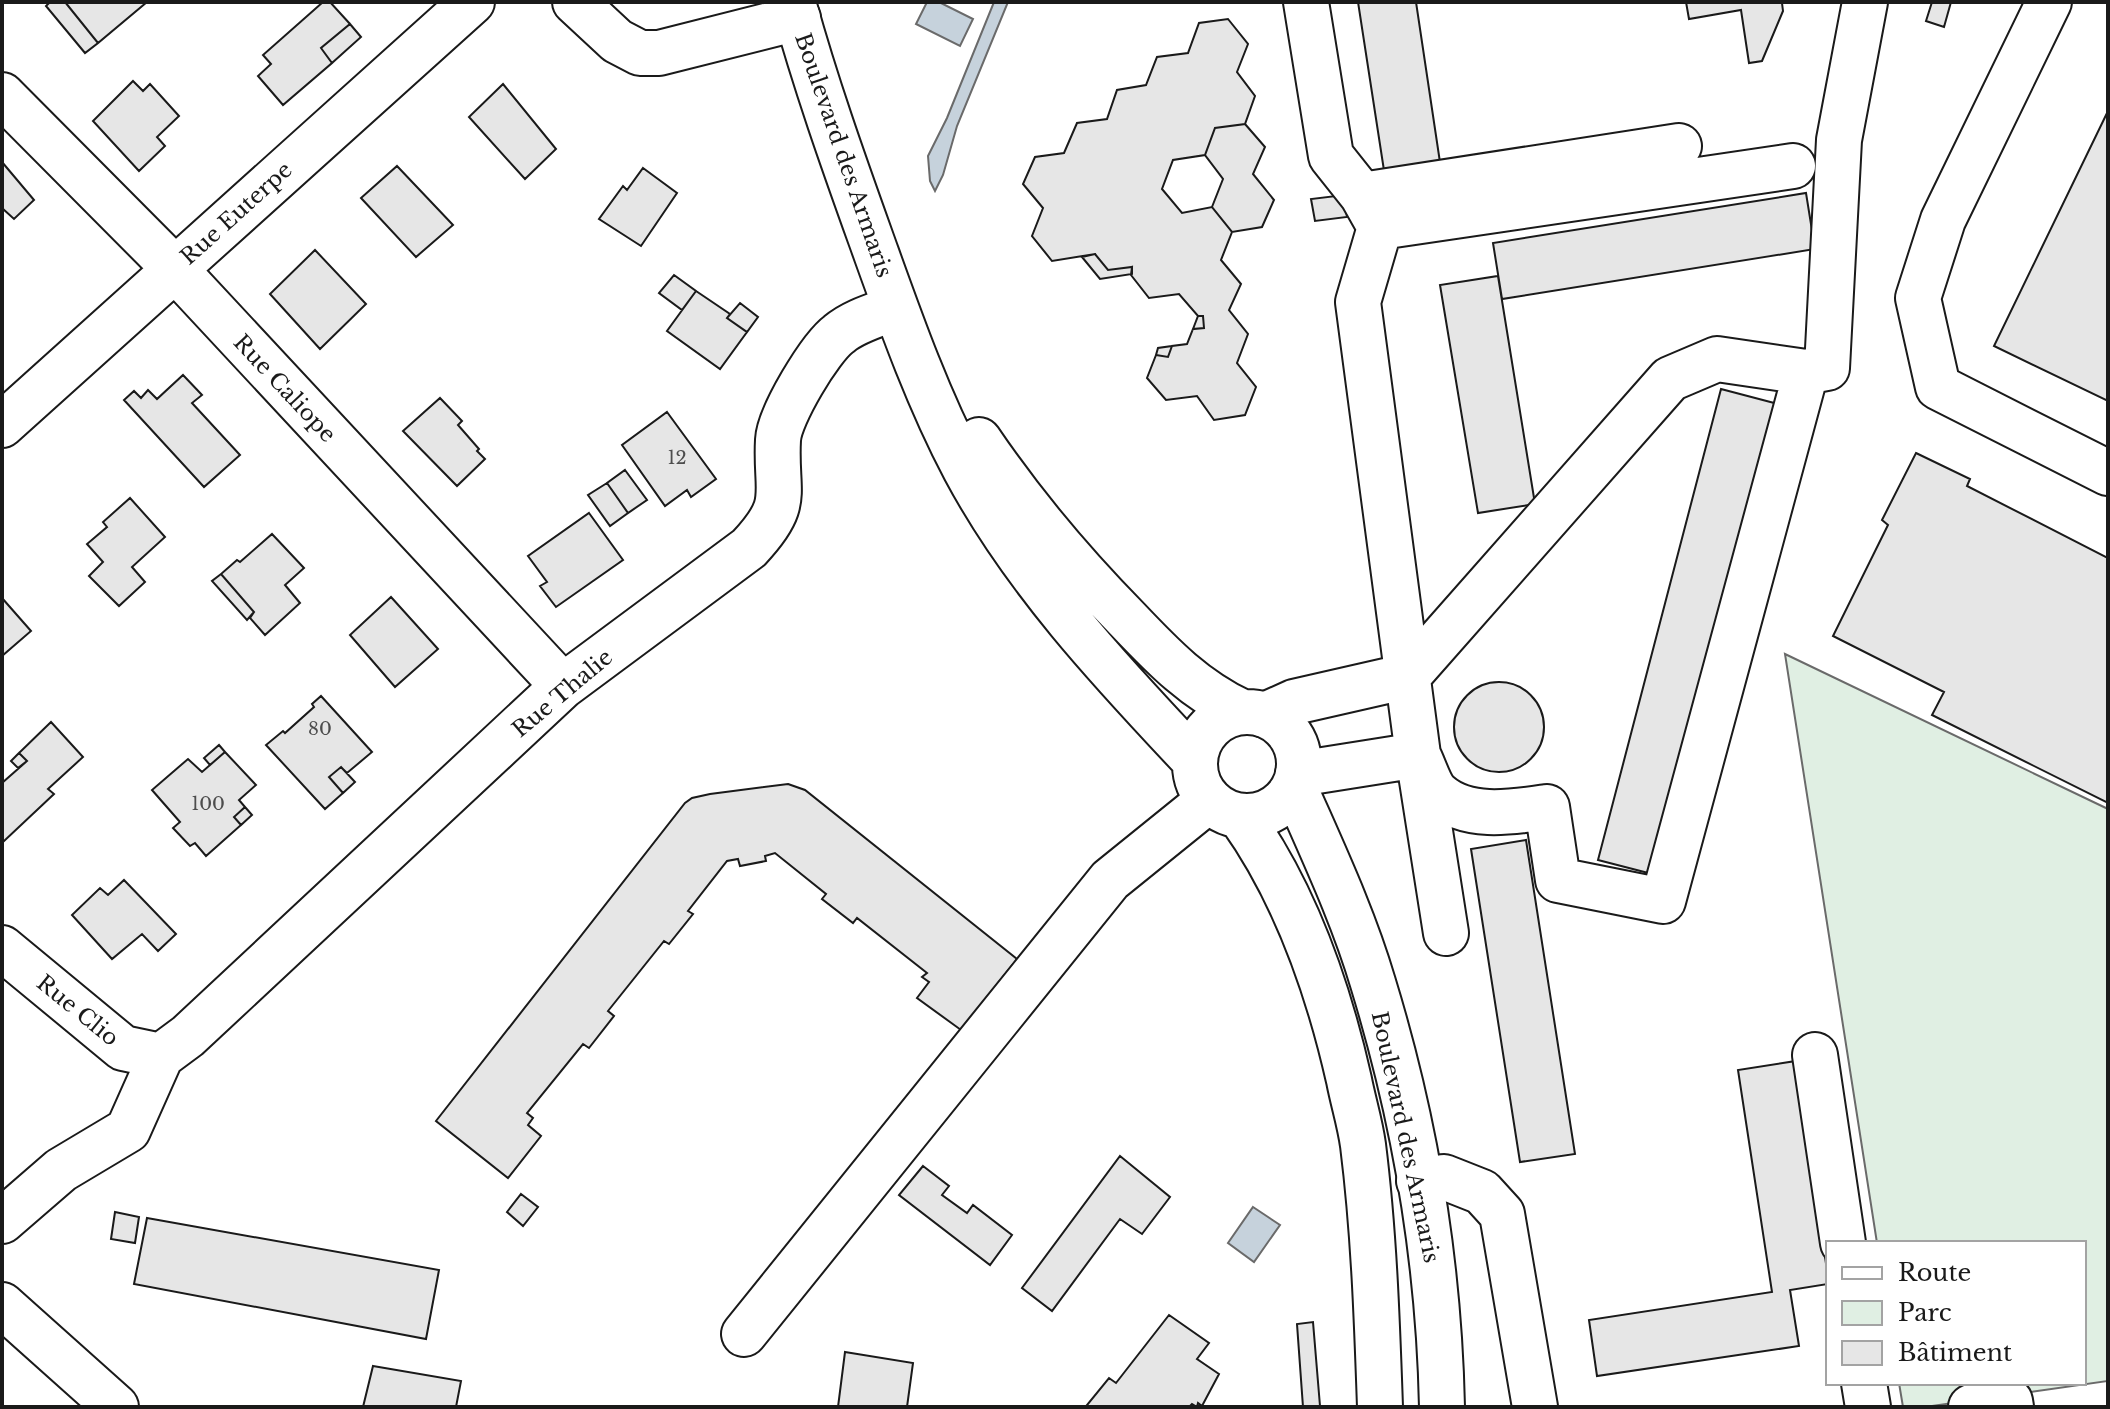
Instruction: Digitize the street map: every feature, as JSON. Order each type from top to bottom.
[{"type":"street","name":"Rue Euterpe","points":[[2,425],[472,2]]},
{"type":"street","points":[[575,2],[617,41],[640,53],[659,53],[796,10]]},
{"type":"street","points":[[1306,2],[1331,156],[1371,211],[1358,302],[1418,755],[1446,933]]},
{"type":"street","points":[[1253,714],[1281,724],[1292,739],[1298,755],[1296,780],[1285,799],[1257,815],[1225,808],[1197,782],[1194,760],[1205,733],[1227,716],[1253,714],[1408,676],[1670,379],[1717,359],[1806,372],[1827,368],[1839,140],[1865,2]]},
{"type":"street","points":[[2049,2],[1943,220],[1918,298],[1938,387],[2108,473]]},
{"type":"street","name":"Boulevard des Armaris","points":[[796,10],[828,119],[895,308],[918,369],[966,470],[999,525],[1071,623],[1194,760]]},
{"type":"street","name":"Rue Caliope","points":[[2,95],[174,268],[563,686]]},
{"type":"street","points":[[1371,211],[1679,146]]},
{"type":"street","points":[[1371,211],[1793,166]]},
{"type":"street","name":"Boulevard des Armaris","points":[[895,308],[942,388],[1039,523],[1097,589],[1165,658],[1213,699],[1253,714]]},
{"type":"street","name":"Rue Thalie","points":[[161,1056],[188,1036],[563,686],[749,548],[769,526],[780,497],[778,437],[788,405],[837,334],[895,308]]},
{"type":"street","points":[[1418,755],[1436,793],[1464,810],[1516,811],[1547,807],[1558,880],[1663,901],[1806,372]]},
{"type":"street","points":[[1296,780],[1418,755]]},
{"type":"street","name":"Boulevard des Armaris","points":[[1296,780],[1373,981],[1398,1077],[1433,1263],[1441,1345],[1442,1407]]},
{"type":"street","points":[[744,1334],[1110,880],[1225,808]]},
{"type":"street","name":"Boulevard des Armaris","points":[[1225,808],[1272,866],[1313,953],[1341,1044],[1363,1142],[1375,1268],[1380,1407]]},
{"type":"street","name":"Rue Clio","points":[[2,948],[123,1048],[161,1056]]},
{"type":"street","points":[[1815,1055],[1843,1241]]},
{"type":"street","points":[[2,1221],[61,1170],[128,1130],[161,1056]]},
{"type":"street","points":[[1419,1181],[1444,1177],[1482,1192],[1502,1214],[1535,1407]]},
{"type":"street","points":[[2,1305],[116,1407]]},
{"type":"street","points":[[1864,1385],[1868,1407]]},
{"type":"street","points":[[1971,1407],[2010,1401],[2011,1407]]},
{"type":"green space","points":[[1785,654],[2108,809],[2108,1381],[2086,1384],[2086,1241],[1877,1241]]},
{"type":"green space","points":[[1899,1385],[2080,1385],[1925,1407],[1903,1407]]},
{"type":"shaded area","points":[[927,2],[939,2],[973,19],[960,46],[916,24]]},
{"type":"shaded area","points":[[994,2],[1008,2],[957,126],[943,175],[935,191],[930,181],[928,156],[947,118]]},
{"type":"shaded area","points":[[1253,1207],[1280,1225],[1254,1262],[1228,1243]]},
{"type":"building","points":[[50,2],[65,2],[98,43],[85,53],[46,6]]},
{"type":"building","points":[[65,2],[147,2],[98,43]]},
{"type":"building","points":[[323,2],[330,2],[350,24],[321,48],[332,63],[283,105],[258,76],[271,64],[263,55]]},
{"type":"building","points":[[1358,2],[1416,2],[1441,169],[1385,177]]},
{"type":"building","points":[[1686,2],[1789,2],[1782,3],[1783,11],[1762,61],[1749,63],[1741,10],[1689,19]]},
{"type":"building","points":[[1932,2],[1951,2],[1944,27],[1926,21]]},
{"type":"building","points":[[1228,19],[1248,44],[1237,72],[1255,96],[1245,124],[1215,128],[1205,155],[1173,160],[1162,189],[1182,213],[1212,207],[1232,232],[1221,260],[1241,284],[1229,310],[1248,334],[1237,363],[1256,387],[1245,415],[1214,420],[1197,396],[1166,400],[1147,378],[1156,355],[1168,357],[1172,346],[1187,344],[1193,329],[1204,328],[1203,316],[1198,316],[1179,294],[1149,298],[1131,275],[1132,267],[1108,270],[1095,254],[1052,261],[1032,236],[1043,208],[1023,184],[1035,157],[1064,153],[1077,123],[1107,119],[1117,90],[1146,85],[1157,57],[1188,53],[1199,23]]},
{"type":"building","points":[[350,24],[361,37],[332,63],[321,48]]},
{"type":"building","points":[[133,81],[143,91],[150,84],[179,116],[157,137],[165,146],[139,171],[93,121]]},
{"type":"building","points":[[503,84],[556,149],[525,179],[469,117]]},
{"type":"building","points":[[2108,111],[2108,401],[1994,346]]},
{"type":"building","points":[[1245,124],[1265,147],[1253,174],[1274,200],[1262,227],[1232,232],[1212,207],[1223,179],[1205,155],[1215,128]]},
{"type":"building","points":[[2,162],[34,200],[14,219],[2,208]]},
{"type":"building","points":[[397,166],[453,225],[416,257],[361,198]]},
{"type":"building","points":[[643,168],[677,193],[641,246],[599,219],[623,186],[627,190]]},
{"type":"building","points":[[1806,193],[1815,249],[1502,299],[1493,243]]},
{"type":"building","points":[[1344,195],[1347,217],[1315,221],[1311,199]]},
{"type":"building","points":[[315,250],[366,304],[320,349],[270,294]]},
{"type":"building","points":[[1095,254],[1108,270],[1132,267],[1132,274],[1100,279],[1082,257]]},
{"type":"building","points":[[674,275],[696,291],[682,310],[659,293]]},
{"type":"building","points":[[1498,276],[1535,504],[1478,513],[1440,285]]},
{"type":"building","points":[[696,291],[730,314],[727,318],[747,332],[720,369],[667,331]]},
{"type":"building","points":[[740,303],[758,317],[747,332],[727,318]]},
{"type":"building","points":[[1198,316],[1203,316],[1204,328],[1193,329]]},
{"type":"building","points":[[1172,346],[1168,357],[1156,355],[1158,348]]},
{"type":"building","points":[[183,375],[202,395],[192,403],[240,455],[204,487],[124,400],[134,391],[141,398],[148,390],[157,399]]},
{"type":"building","points":[[1721,389],[1778,404],[1656,875],[1598,860]]},
{"type":"building","points":[[440,398],[462,421],[458,425],[485,459],[457,486],[403,431]]},
{"type":"building","points":[[667,412],[716,479],[691,497],[687,490],[665,506],[622,445]]},
{"type":"building","points":[[1916,453],[1970,479],[1967,486],[2108,558],[2108,803],[1932,715],[1944,692],[1833,636],[1888,525],[1882,520]]},
{"type":"building","points":[[625,470],[647,500],[628,513],[607,483]]},
{"type":"building","points":[[607,483],[628,513],[610,526],[588,495]]},
{"type":"building","points":[[130,498],[165,537],[132,567],[145,582],[119,606],[89,576],[103,562],[87,544],[107,527],[103,522]]},
{"type":"building","points":[[589,513],[623,560],[556,607],[540,586],[547,582],[528,556]]},
{"type":"building","points":[[272,534],[304,568],[285,585],[300,603],[265,635],[250,618],[254,612],[221,574]]},
{"type":"building","points":[[221,574],[254,612],[247,620],[212,581]]},
{"type":"building","points":[[391,597],[438,649],[395,687],[350,635]]},
{"type":"building","points":[[2,598],[31,631],[2,656]]},
{"type":"building","points":[[1499,682],[1516,685],[1531,695],[1541,710],[1544,727],[1541,744],[1531,759],[1516,769],[1499,772],[1482,769],[1467,759],[1457,744],[1454,727],[1457,710],[1467,695],[1482,685]]},
{"type":"building","points":[[321,696],[372,752],[347,773],[341,767],[329,777],[343,793],[325,809],[266,745],[283,731],[285,733],[314,707],[312,704]]},
{"type":"building","points":[[51,722],[83,757],[48,789],[54,794],[3,842],[2,783],[27,761],[19,753]]},
{"type":"building","points":[[219,745],[225,752],[210,765],[204,758]]},
{"type":"building","points":[[225,752],[256,785],[239,800],[245,807],[234,817],[241,825],[206,856],[195,843],[190,846],[173,828],[180,822],[152,790],[188,759],[202,772]]},
{"type":"building","points":[[19,753],[27,761],[18,768],[11,761]]},
{"type":"building","points":[[341,767],[355,782],[343,793],[329,777]]},
{"type":"building","points":[[788,784],[805,790],[1017,959],[961,1030],[917,998],[929,982],[922,977],[927,973],[857,918],[853,923],[822,899],[826,894],[775,853],[765,856],[766,861],[740,866],[738,859],[727,861],[688,911],[693,914],[669,944],[664,941],[608,1011],[614,1016],[589,1048],[583,1044],[527,1113],[533,1118],[528,1125],[541,1136],[508,1178],[436,1121],[685,803],[710,794]]},
{"type":"building","points":[[245,807],[252,815],[241,825],[234,817]]},
{"type":"building","points":[[1526,840],[1575,1154],[1520,1162],[1471,849]]},
{"type":"building","points":[[124,880],[176,934],[158,951],[142,934],[112,959],[72,915],[100,888],[108,895]]},
{"type":"building","points":[[1796,1061],[1826,1264],[1826,1284],[1790,1290],[1799,1346],[1597,1376],[1589,1320],[1772,1292],[1738,1070]]},
{"type":"building","points":[[1120,1156],[1170,1197],[1142,1234],[1120,1219],[1052,1311],[1022,1288]]},
{"type":"building","points":[[923,1166],[949,1186],[942,1195],[967,1213],[973,1205],[1012,1235],[990,1265],[899,1195]]},
{"type":"building","points":[[521,1194],[538,1207],[523,1226],[507,1212]]},
{"type":"building","points":[[115,1212],[139,1217],[135,1243],[111,1239]]},
{"type":"building","points":[[147,1218],[439,1270],[426,1339],[134,1284]]},
{"type":"building","points":[[1169,1315],[1209,1343],[1197,1359],[1219,1374],[1202,1406],[1198,1403],[1197,1407],[1192,1404],[1189,1407],[1087,1405],[1109,1378],[1116,1383]]},
{"type":"building","points":[[1313,1322],[1320,1406],[1303,1407],[1297,1324]]},
{"type":"building","points":[[845,1352],[913,1363],[907,1407],[838,1407]]},
{"type":"building","points":[[373,1366],[461,1381],[456,1407],[363,1407]]}]
